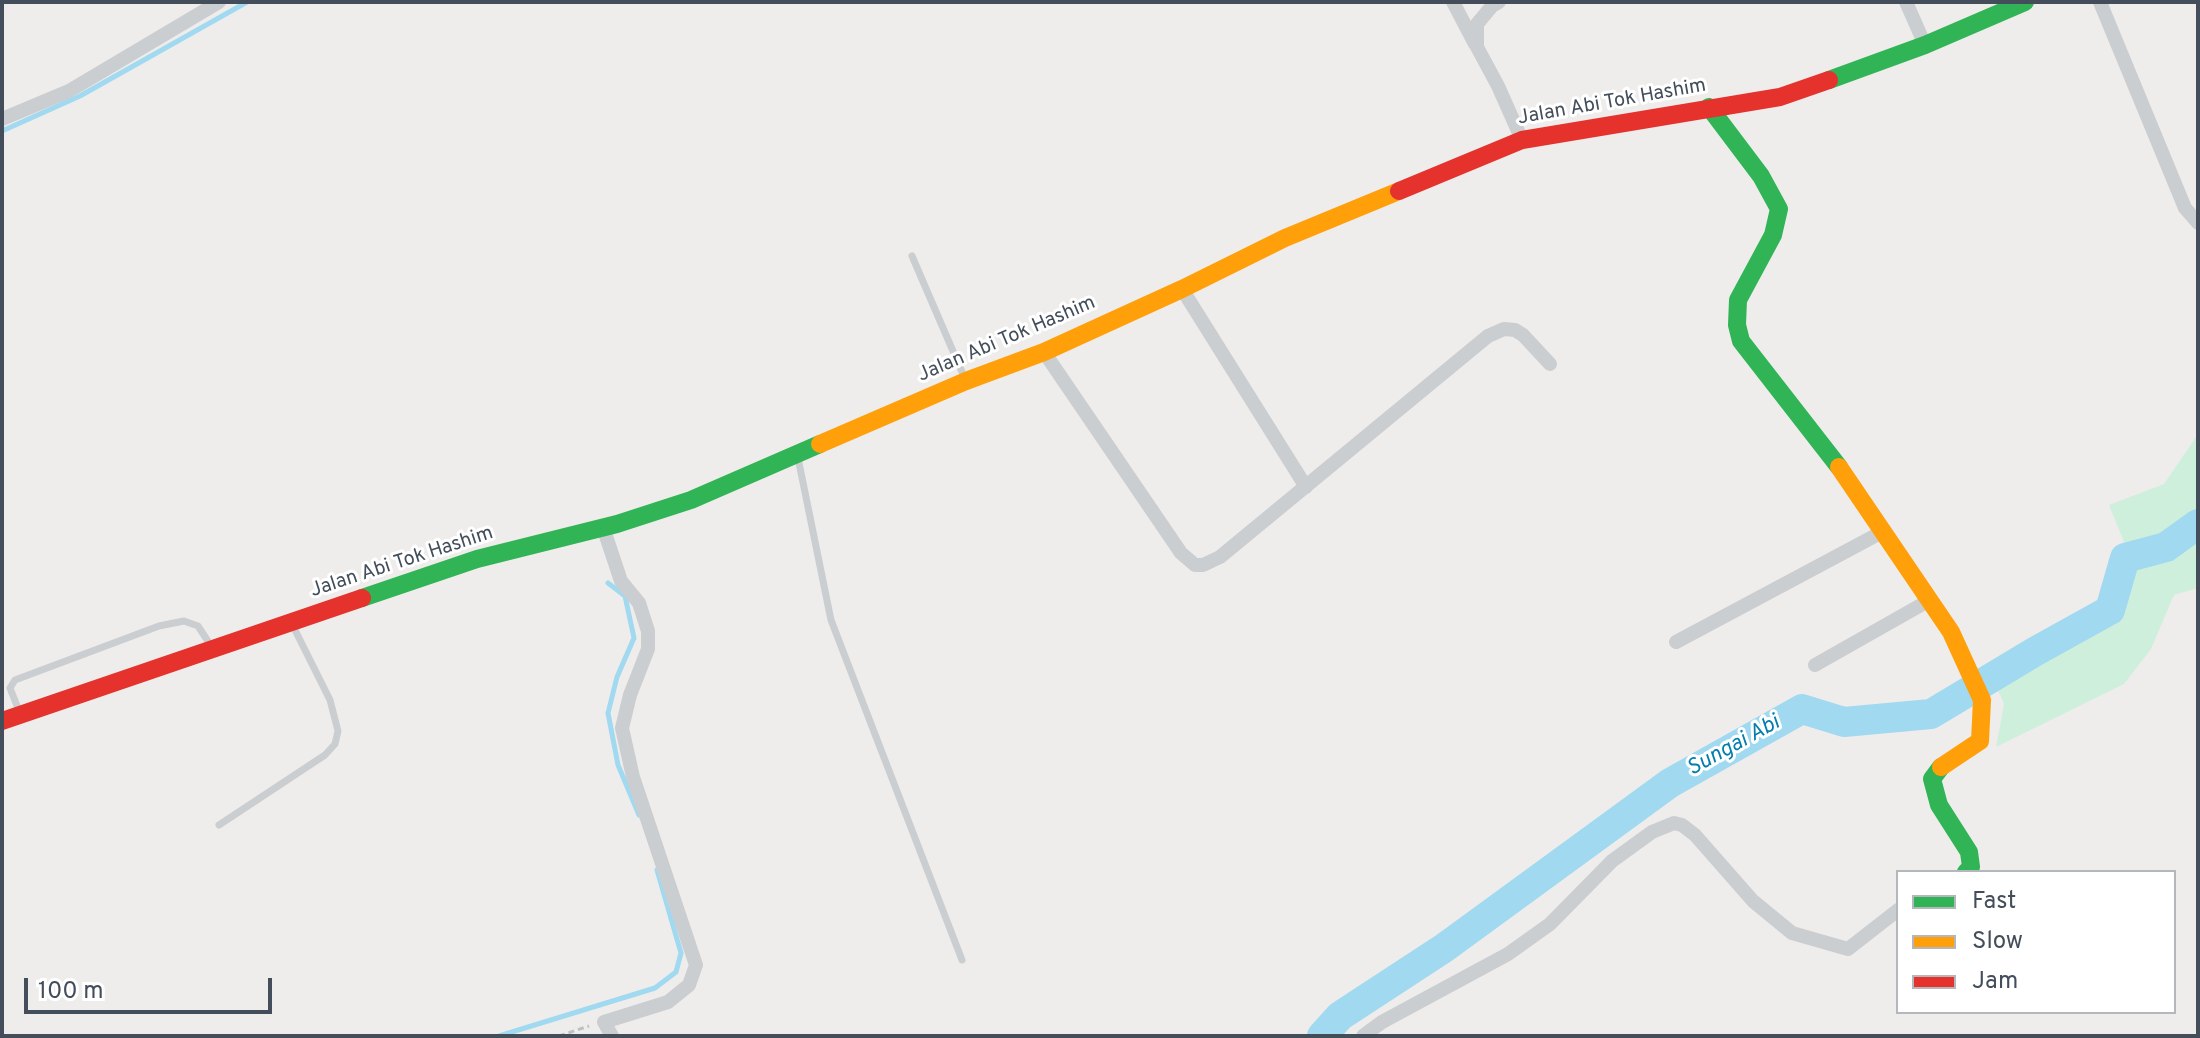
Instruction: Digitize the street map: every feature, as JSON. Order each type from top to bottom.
[{"type":"main road","name":"Jalan Abi Tok Hashim","points":[[2,721],[477,559],[603,527],[691,500],[966,381],[1044,352],[1285,238],[1522,140],[1780,97],[1925,45],[2025,2]]},
{"type":"main road","points":[[1709,107],[1761,176],[1779,209],[1773,235],[1738,300],[1737,325],[1741,341],[1829,453],[1884,531],[1951,632],[1979,691],[1980,741],[1942,766],[1932,779],[1939,805],[1969,852],[1971,867],[1968,870]]},
{"type":"street","points":[[2,119],[69,91],[219,2]]},
{"type":"street","points":[[1453,2],[1498,86],[1522,140]]},
{"type":"street","points":[[1477,47],[1477,24],[1499,2]]},
{"type":"street","points":[[1906,2],[1925,45]]},
{"type":"street","points":[[2100,2],[2185,208],[2198,223]]},
{"type":"street","points":[[1182,289],[1306,487]]},
{"type":"street","points":[[1044,352],[1181,553],[1195,565],[1203,565],[1220,557],[1488,336],[1510,329],[1523,335],[1550,364]]},
{"type":"street","points":[[603,527],[621,581],[639,603],[648,631],[648,649],[630,695],[622,728],[633,777],[696,965],[689,985],[668,1002],[604,1022],[612,1036]]},
{"type":"street","points":[[1676,642],[1884,531]]},
{"type":"street","points":[[1815,665],[1928,601]]},
{"type":"street","points":[[1363,1036],[1382,1022],[1508,954],[1550,924],[1612,861],[1652,832],[1674,823],[1695,835],[1739,887],[1792,933],[1848,949],[1896,912]]},
{"type":"lane","points":[[912,256],[966,381]]},
{"type":"lane","points":[[797,455],[831,620],[962,960]]},
{"type":"lane","points":[[20,713],[10,688],[15,680],[159,626],[184,621],[198,626],[213,649]]},
{"type":"lane","points":[[219,825],[325,755],[335,744],[338,731],[330,700],[291,622]]},
{"type":"path","points":[[559,1036],[604,1022]]},
{"type":"green space","points":[[2198,434],[2198,588],[2174,595],[2151,649],[2124,684],[1996,747],[2004,704],[1993,679],[2107,601],[2124,542],[2109,505],[2164,484]]},
{"type":"waterway","points":[[2,131],[80,96],[247,2]]},
{"type":"waterway","name":"Sungai Abi","points":[[1322,1036],[1340,1016],[1444,948],[1670,783],[1802,709],[1844,722],[1931,714],[2110,610],[2125,558],[2166,547],[2198,524]]},
{"type":"waterway","points":[[608,583],[625,596],[634,638],[617,677],[608,713],[618,765],[639,815]]},
{"type":"waterway","points":[[499,1036],[655,988],[676,972],[681,953],[657,870]]},
{"type":"traffic: fast","points":[[1829,80],[1925,45],[2025,2]]},
{"type":"traffic: fast","points":[[1709,107],[1761,176],[1779,209],[1773,235],[1738,300],[1737,325],[1741,341],[1839,467]]},
{"type":"traffic: fast","points":[[362,598],[477,559],[617,524],[691,500],[820,444]]},
{"type":"traffic: fast","points":[[1941,767],[1932,779],[1939,805],[1969,852],[1971,867],[1968,870]]},
{"type":"traffic: slow","points":[[820,444],[966,381],[1044,352],[1285,238],[1399,191]]},
{"type":"traffic: slow","points":[[1839,467],[1951,632],[1982,700],[1980,741],[1941,767]]},
{"type":"traffic: jam","points":[[1399,191],[1522,140],[1780,97],[1829,80]]},
{"type":"traffic: jam","points":[[2,721],[362,598]]}]
